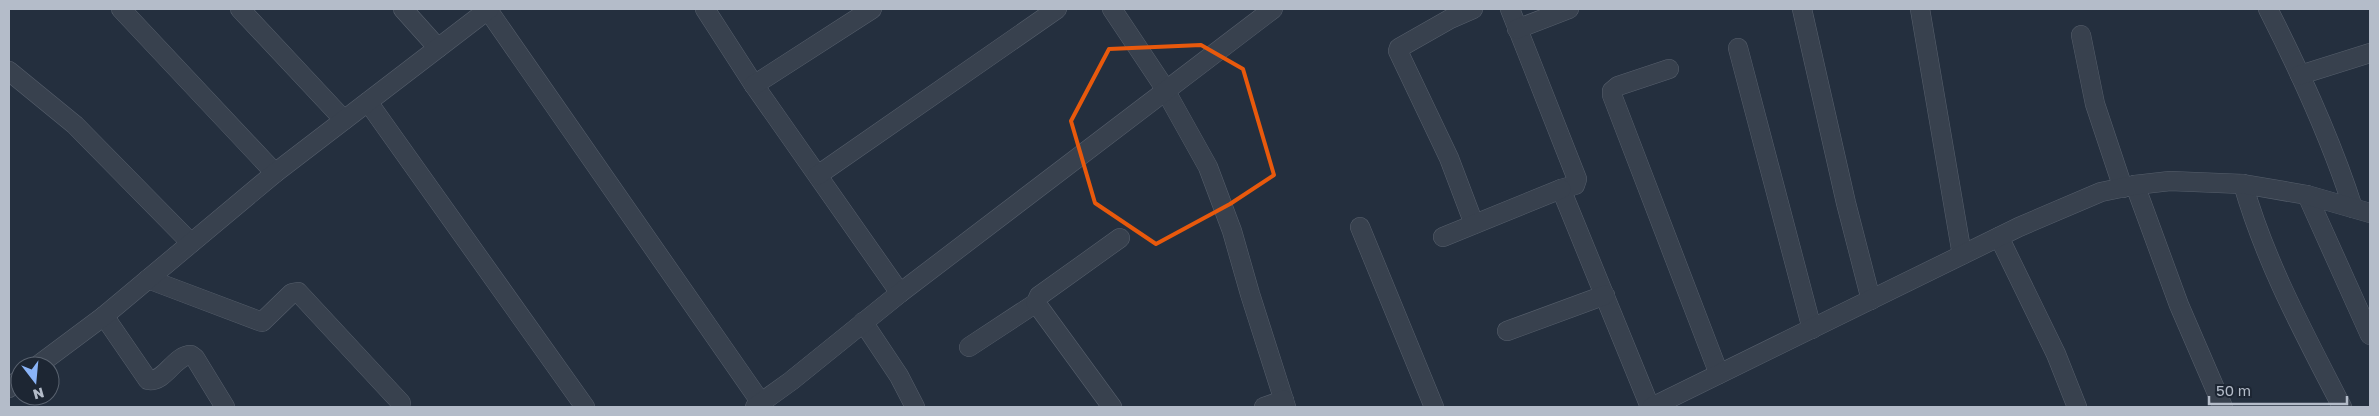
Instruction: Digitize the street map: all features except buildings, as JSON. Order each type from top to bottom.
[{"type":"street","points":[[121,9],[275,173]]},
{"type":"street","points":[[240,9],[344,120]]},
{"type":"street","points":[[403,9],[438,48]]},
{"type":"street","points":[[50,356],[104,316],[275,173],[489,9],[760,406],[900,293],[1273,9]]},
{"type":"street","points":[[705,9],[754,85],[900,293]]},
{"type":"street","points":[[754,85],[872,9]]},
{"type":"street","points":[[818,175],[1056,9]]},
{"type":"street","points":[[1112,9],[1165,90],[1190,133],[1220,195],[1285,403],[1264,407]]},
{"type":"street","points":[[1473,9],[1450,19],[1399,48],[1398,51],[1449,158],[1474,224]]},
{"type":"street","points":[[1443,237],[1561,189],[1575,186],[1577,180],[1510,9]]},
{"type":"street","points":[[1517,30],[1569,9]]},
{"type":"street","points":[[1802,9],[1846,203],[1869,291]]},
{"type":"street","points":[[1920,9],[1960,246]]},
{"type":"street","points":[[2268,9],[2300,75],[2355,202]]},
{"type":"street","points":[[2081,35],[2095,104],[2124,179],[2223,407]]},
{"type":"street","points":[[1738,48],[1810,321]]},
{"type":"street","points":[[2300,75],[2370,53]]},
{"type":"street","points":[[1669,69],[1618,86],[1612,91],[1612,95],[1716,364]]},
{"type":"street","points":[[9,71],[75,125],[191,243]]},
{"type":"street","points":[[368,102],[585,407]]},
{"type":"street","points":[[1561,189],[1648,402],[1716,364],[1810,321],[1960,246],[1999,237],[2101,192],[2124,179],[2243,184],[2355,202]]},
{"type":"street","points":[[2243,184],[2270,265],[2342,407]]},
{"type":"street","points":[[2307,195],[2370,335]]},
{"type":"street","points":[[1360,227],[1434,407]]},
{"type":"street","points":[[1999,237],[2056,354],[2077,407]]},
{"type":"street","points":[[969,347],[1036,302],[1039,296],[1120,238]]},
{"type":"street","points":[[148,279],[262,322],[292,293],[298,292],[401,403]]},
{"type":"street","points":[[1507,331],[1605,295]]},
{"type":"street","points":[[1036,302],[1112,407]]},
{"type":"street","points":[[104,316],[148,380],[155,379],[183,357],[191,355],[195,358],[226,407]]},
{"type":"street","points":[[864,322],[899,376],[915,407]]},
{"type":"highlighted area","points":[[1201,45],[1243,69],[1274,175],[1230,204],[1156,244],[1095,203],[1071,121],[1109,49]]}]
